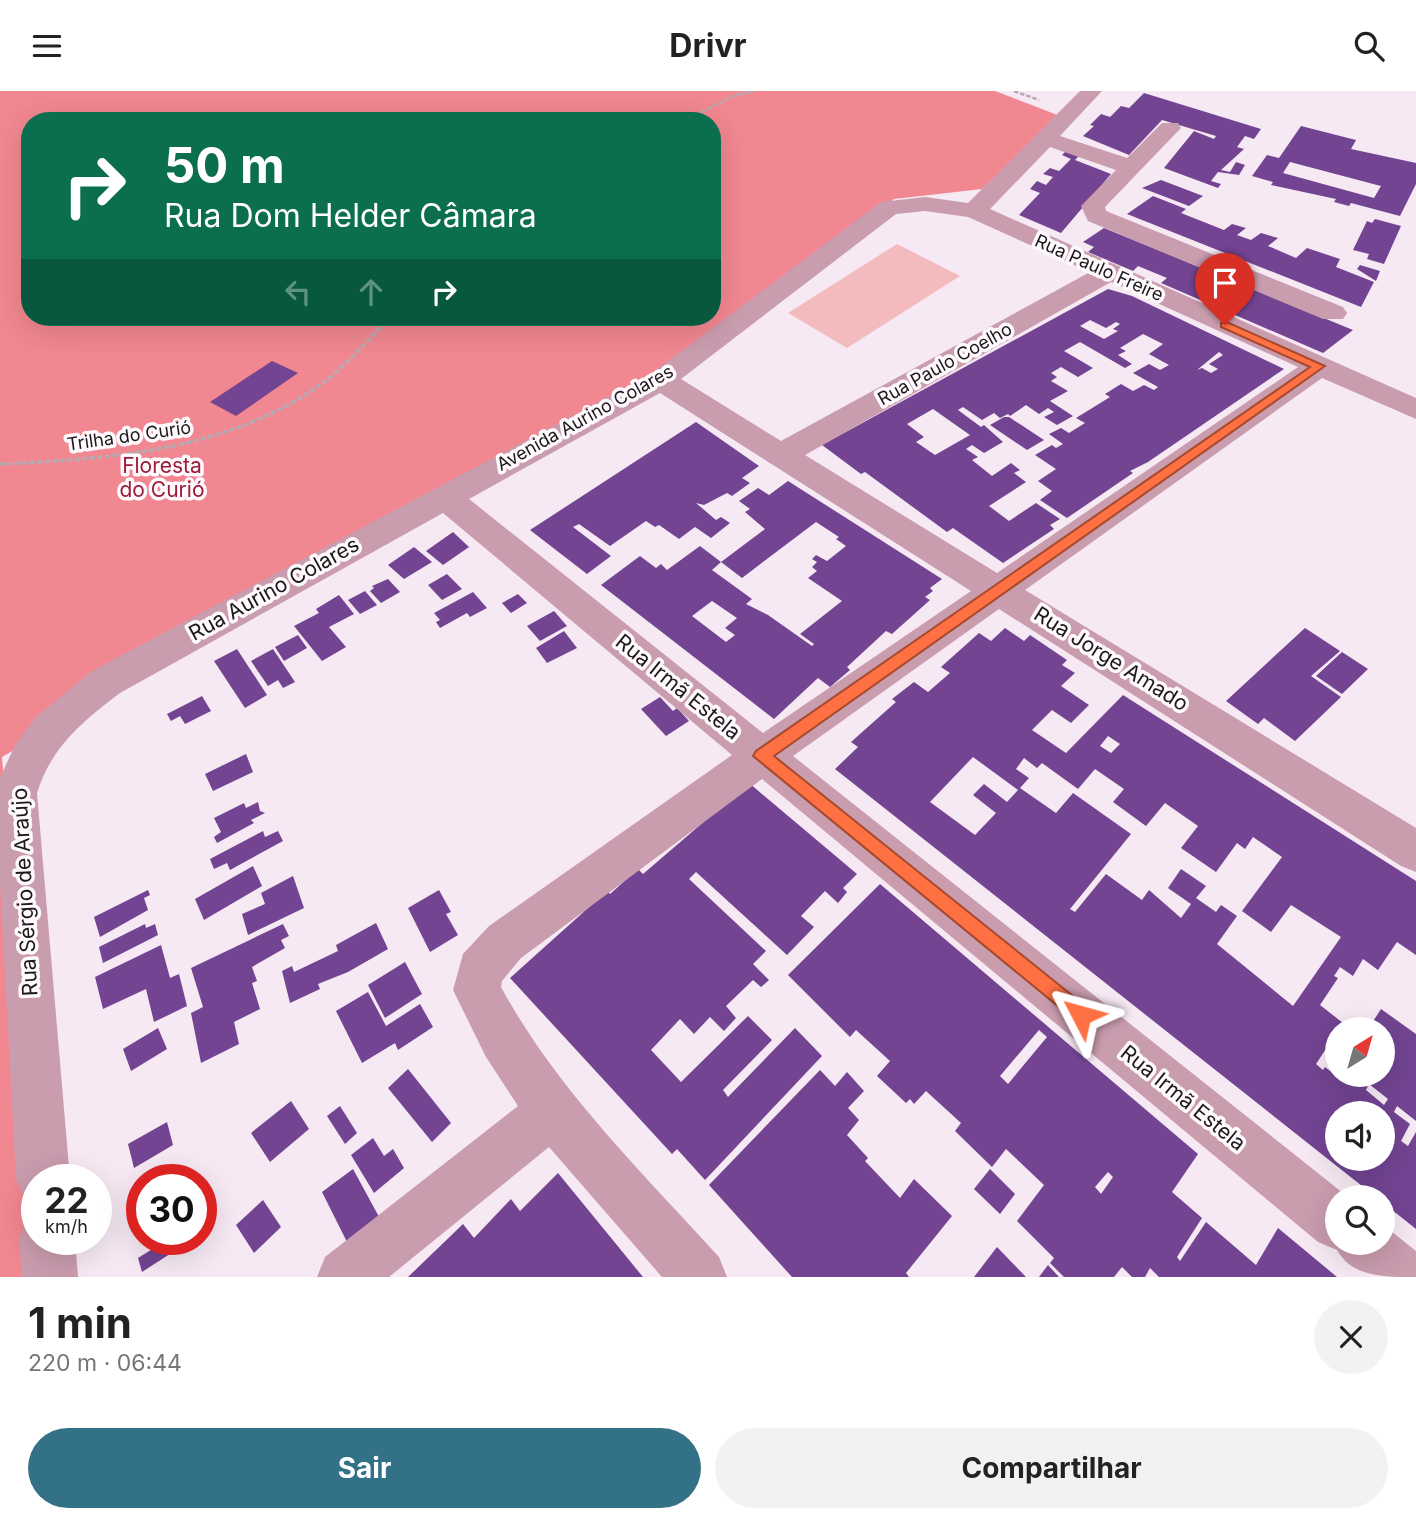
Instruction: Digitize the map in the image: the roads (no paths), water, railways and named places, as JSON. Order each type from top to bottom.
[{"type":"street","points":[[974,211],[1091,91]]},
{"type":"street","points":[[1170,128],[1093,206],[1097,216],[1333,313]]},
{"type":"street","points":[[1046,138],[1133,168]]},
{"type":"street","name":"Avenida Aurino Colares","points":[[443,496],[661,380],[890,207],[925,204],[974,211]]},
{"type":"street","name":"Rua Paulo Freire","points":[[974,211],[1416,409]]},
{"type":"street","name":"Rua Paulo Coelho","points":[[782,454],[1108,273]]},
{"type":"street","points":[[699,1277],[552,1112],[503,1040],[477,990],[480,971],[505,942],[762,756],[1319,366]]},
{"type":"street","name":"Rua Jorge Amado","points":[[661,380],[1001,590],[1416,852]]},
{"type":"street","name":"Rua Aurino Colares","points":[[106,682],[443,496]]},
{"type":"street","name":"Rua Irmã Estela","points":[[443,496],[1325,1213]]},
{"type":"street","name":"Rua Sérgio de Araújo","points":[[42,1164],[16,793],[23,764],[37,743],[69,710],[106,682]]},
{"type":"street","points":[[345,1277],[552,1112]]},
{"type":"street","points":[[48,1255],[50,1277]]},
{"type":"street","points":[[1377,1255],[1404,1277]]},
{"type":"park label","name":"Floresta do Curió","points":[[162,478]]}]
